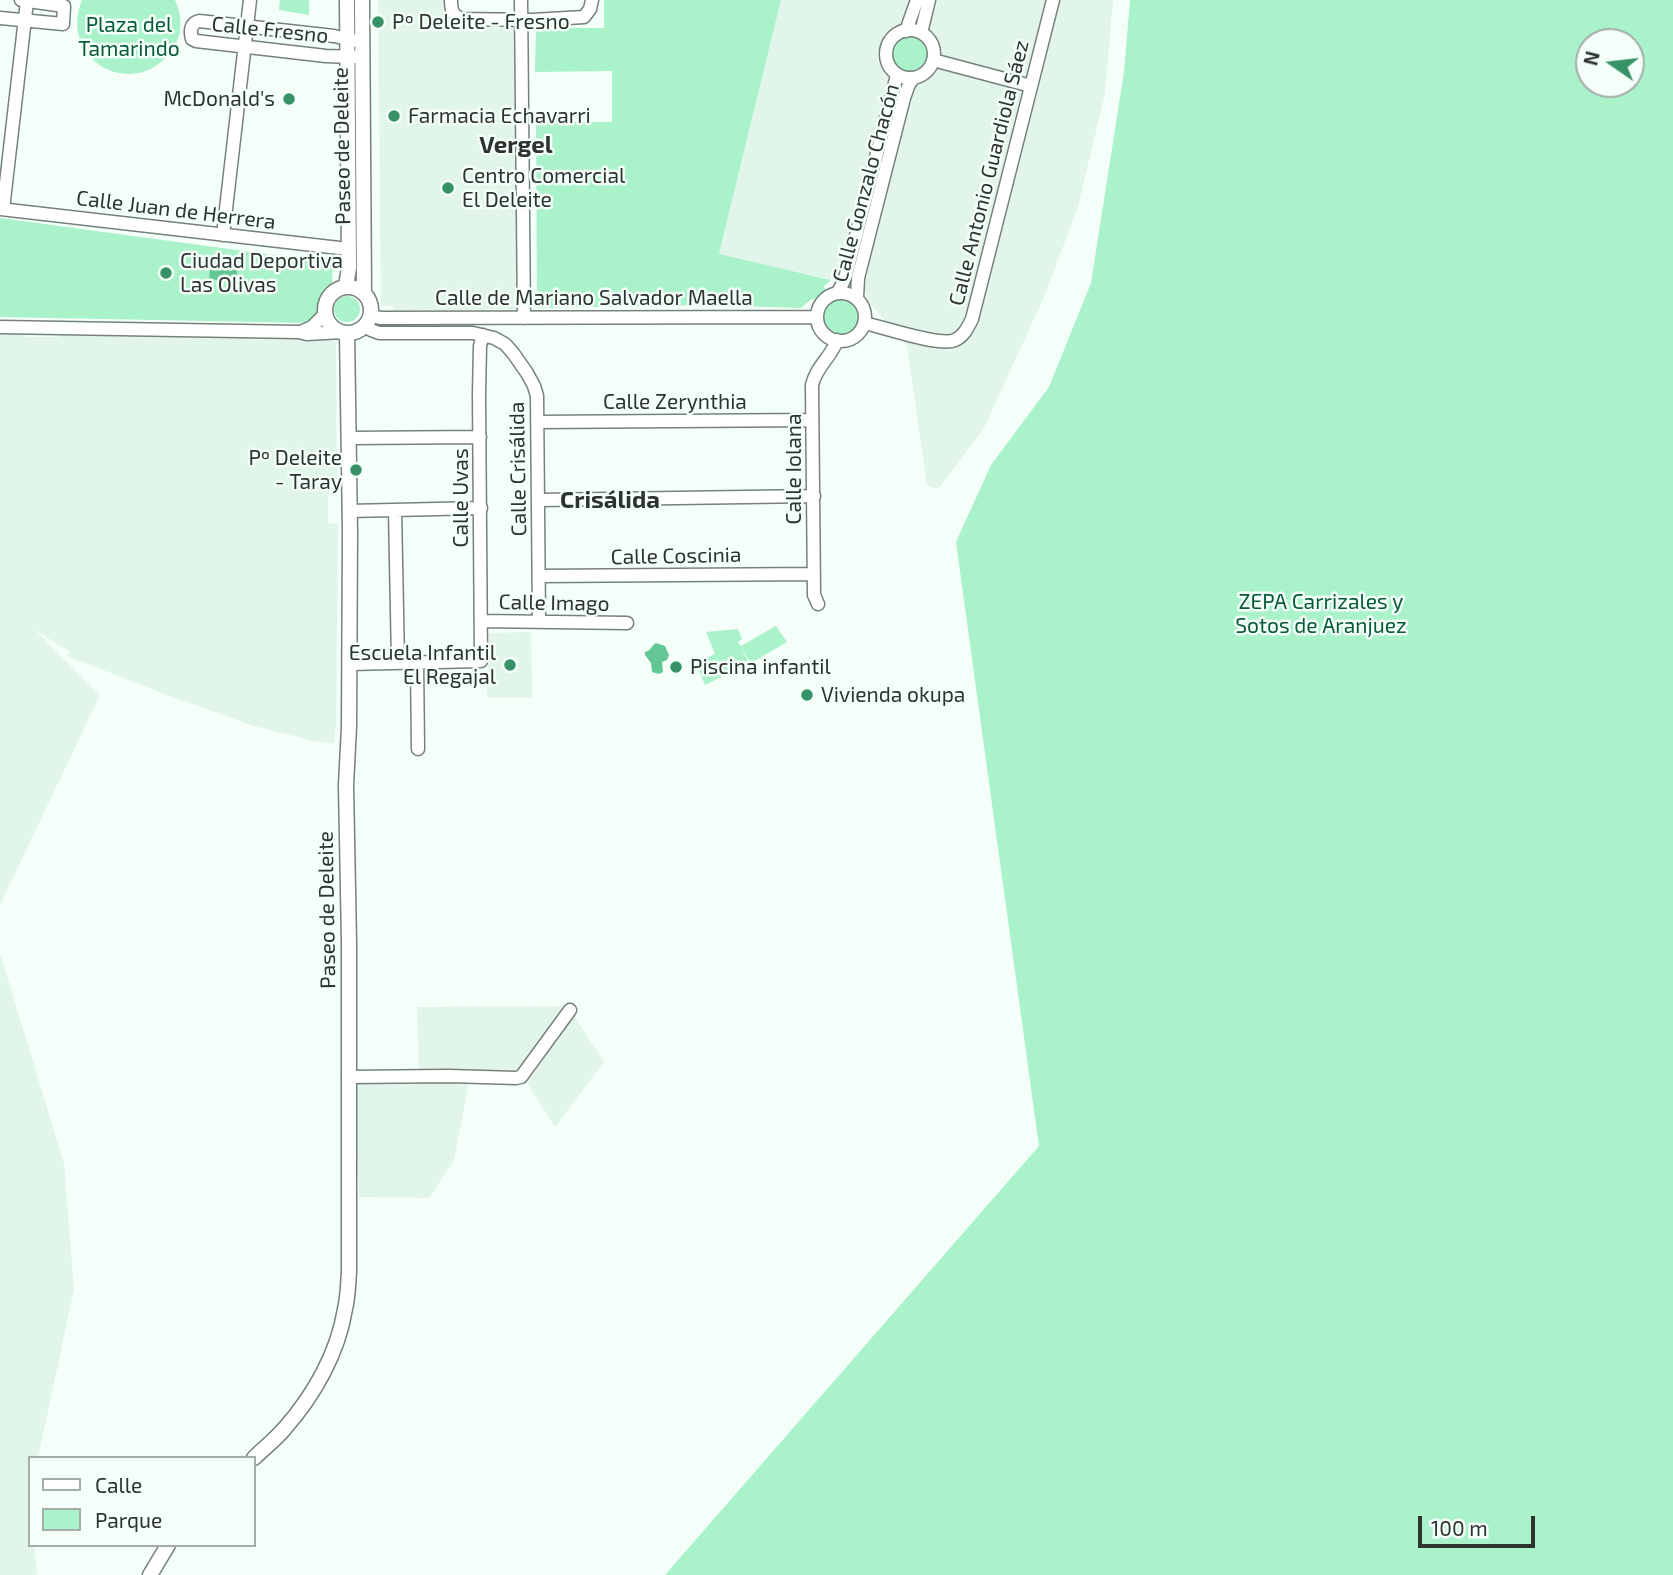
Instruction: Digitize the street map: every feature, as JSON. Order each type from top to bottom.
[{"type":"main road","name":"Paseo de Deleite","points":[[347,0],[355,48],[364,292]]},
{"type":"main road","name":"Paseo de Deleite","points":[[346,286],[355,48],[362,0]]},
{"type":"main road","points":[[346,286],[364,292],[370,302],[368,320],[355,332],[345,332],[331,326],[324,314],[327,299],[332,292],[346,286]]},
{"type":"main road","name":"Paseo de Deleite","points":[[256,1456],[284,1430],[316,1386],[328,1364],[345,1310],[349,1272],[346,785],[349,727],[349,438],[345,332]]},
{"type":"main road","points":[[150,1575],[167,1547]]},
{"type":"street","points":[[0,18],[63,24],[64,6],[21,0]]},
{"type":"street","points":[[223,235],[250,0]]},
{"type":"street","points":[[451,0],[451,10],[461,19],[579,18],[587,14],[592,0]]},
{"type":"street","points":[[521,0],[524,318]]},
{"type":"street","points":[[906,30],[921,33],[933,48],[933,60],[926,72],[914,78],[897,75],[888,63],[887,48],[894,36],[906,30],[917,0]]},
{"type":"street","points":[[921,33],[929,0]]},
{"type":"street","name":"Calle Antonio Guardiola Sáez","points":[[864,323],[937,342],[958,339],[967,331],[1053,0]]},
{"type":"street","points":[[1,209],[27,1]]},
{"type":"street","name":"Calle Fresno","points":[[199,21],[247,26],[355,48],[245,47],[197,41],[190,35],[192,26],[199,21]]},
{"type":"street","points":[[933,60],[1031,86]]},
{"type":"street","name":"Calle Gonzalo Chacón","points":[[837,293],[846,275],[897,75]]},
{"type":"street","name":"Calle Gonzalo Chacón","points":[[857,298],[858,278],[904,97],[914,78]]},
{"type":"street","name":"Calle Juan de Herrera","points":[[1,209],[348,249]]},
{"type":"street","points":[[837,293],[857,298],[864,309],[864,323],[857,334],[851,338],[831,338],[821,329],[817,317],[825,299],[837,293]]},
{"type":"street","points":[[299,332],[312,327],[324,314]]},
{"type":"street","name":"Calle de Mariano Salvador Maella","points":[[368,320],[817,317]]},
{"type":"street","points":[[368,320],[371,330],[379,333],[483,335]]},
{"type":"street","points":[[0,327],[307,334],[345,332]]},
{"type":"street","name":"Calle Crisálida","points":[[483,335],[505,344],[527,373],[537,396],[538,621]]},
{"type":"street","name":"Calle Uvas","points":[[417,662],[481,661],[480,346],[483,335]]},
{"type":"street","name":"Calle Iolana","points":[[818,604],[814,595],[812,385],[815,373],[835,347],[837,340]]},
{"type":"street","name":"Calle Zerynthia","points":[[537,422],[812,420]]},
{"type":"street","points":[[349,438],[480,437]]},
{"type":"street","points":[[539,500],[814,496]]},
{"type":"street","points":[[349,511],[481,508]]},
{"type":"street","points":[[395,510],[398,662]]},
{"type":"street","name":"Calle Coscinia","points":[[538,576],[814,574]]},
{"type":"street","name":"Calle Imago","points":[[481,621],[627,623]]},
{"type":"street","points":[[349,664],[417,662],[418,749]]},
{"type":"street","points":[[348,1077],[449,1076],[516,1079],[521,1077],[570,1010]]},
{"type":"shaded area","name":"Centro Comercial El Deleite","points":[[378,0],[443,0],[444,27],[513,28],[515,32],[517,309],[393,311],[393,306],[381,306]]},
{"type":"shaded area","points":[[781,0],[1113,0],[1105,93],[1078,207],[1044,297],[983,430],[938,489],[927,485],[907,346],[869,302],[863,286],[719,255]]},
{"type":"shaded area","points":[[211,261],[238,264],[236,282],[209,279]]},
{"type":"shaded area","points":[[0,333],[26,334],[26,337],[59,337],[60,334],[336,339],[337,490],[330,491],[328,496],[328,523],[338,524],[334,743],[314,741],[254,726],[162,693],[67,656],[69,651],[35,630],[100,695],[0,905]]},
{"type":"shaded area","name":"Escuela Infantil El Regajal","points":[[531,632],[532,698],[487,698],[489,633]]},
{"type":"shaded area","points":[[656,643],[665,646],[669,655],[667,660],[662,662],[663,672],[659,674],[652,672],[651,663],[645,655]]},
{"type":"shaded area","points":[[0,953],[64,1164],[74,1289],[38,1456],[28,1456],[28,1547],[34,1547],[37,1575],[0,1575]]},
{"type":"shaded area","points":[[566,1006],[515,1073],[419,1070],[417,1007]]},
{"type":"shaded area","points":[[574,1016],[604,1062],[555,1127],[527,1083]]},
{"type":"shaded area","points":[[354,1083],[469,1083],[454,1160],[429,1198],[359,1197]]},
{"type":"green space","name":"Plaza del Tamarindo","points":[[82,0],[175,0],[181,24],[177,42],[159,64],[141,72],[122,74],[105,68],[91,57],[81,42],[77,22]]},
{"type":"green space","points":[[280,0],[309,0],[309,15],[279,10]]},
{"type":"green space","points":[[604,0],[781,0],[719,254],[831,280],[823,287],[834,294],[810,300],[801,308],[709,305],[537,308],[536,122],[612,122],[612,71],[535,72],[536,28],[604,28]]},
{"type":"green space","name":"ZEPA Carrizales y Sotos de Aranjuez","points":[[1130,0],[1673,0],[1673,1575],[665,1575],[1039,1146],[956,542],[991,465],[1049,387],[1091,283],[1124,72]]},
{"type":"green space","points":[[910,36],[922,42],[928,54],[922,66],[910,72],[898,66],[892,54],[898,42]]},
{"type":"green space","name":"Ciudad Deportiva Las Olivas","points":[[0,218],[333,263],[332,284],[322,295],[315,317],[310,323],[0,317]]},
{"type":"green space","points":[[347,296],[357,299],[360,309],[357,319],[347,322],[337,319],[334,309],[337,299]]},
{"type":"green space","points":[[841,300],[853,305],[858,317],[853,329],[841,334],[829,329],[824,317],[829,305]]},
{"type":"green space","points":[[776,626],[787,642],[751,663],[741,647],[749,663],[705,685],[696,663],[715,654],[706,632],[738,629],[742,639],[738,642],[741,646]]},
{"type":"place","name":"Pº Deleite - Fresno","points":[[378,22]]},
{"type":"place","name":"McDonald's","points":[[289,99]]},
{"type":"place","name":"Farmacia Echavarri","points":[[394,116]]},
{"type":"place","name":"Centro Comercial El Deleite","points":[[448,188]]},
{"type":"place","name":"Ciudad Deportiva Las Olivas","points":[[166,273]]},
{"type":"place","name":"Pº Deleite - Taray","points":[[356,470]]},
{"type":"place","name":"Escuela Infantil El Regajal","points":[[510,665]]},
{"type":"place","name":"Piscina infantil","points":[[676,667]]},
{"type":"place","name":"Vivienda okupa","points":[[807,695]]},
{"type":"district","name":"Vergel","points":[[516,145]]},
{"type":"district","name":"Crisálida","points":[[610,500]]}]
